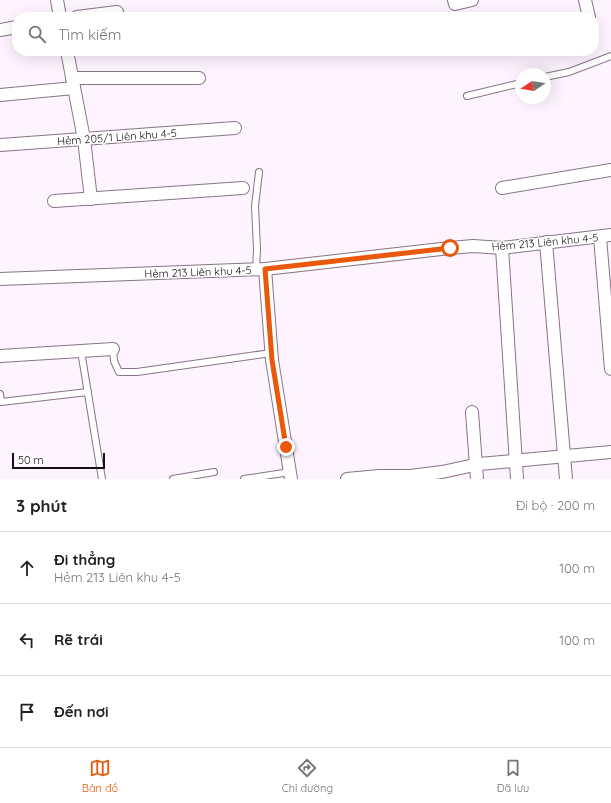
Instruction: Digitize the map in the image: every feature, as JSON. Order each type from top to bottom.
[{"type":"street","points":[[57,0],[59,12]]},
{"type":"street","points":[[0,30],[12,28]]},
{"type":"street","points":[[68,56],[84,140],[91,199]]},
{"type":"street","points":[[0,95],[73,83],[199,78]]},
{"type":"street","name":"Hẻm 205/1 Liên khu 4-5","points":[[0,145],[235,128]]},
{"type":"street","points":[[502,188],[611,170]]},
{"type":"street","points":[[54,201],[243,188]]},
{"type":"street","points":[[605,236],[611,369]]},
{"type":"street","name":"Hẻm 213 Liên khu 4-5","points":[[0,279],[261,269],[450,248],[473,246],[502,248],[605,236]]},
{"type":"street","points":[[546,242],[566,479]]},
{"type":"street","points":[[502,248],[517,479]]},
{"type":"street","points":[[261,269],[271,353],[291,476]]},
{"type":"street","points":[[0,356],[113,350]]},
{"type":"street","points":[[472,412],[477,479]]},
{"type":"street","points":[[347,479],[359,477],[410,476],[516,460],[611,452]]},
{"type":"lane","points":[[551,76],[569,72],[611,56]]},
{"type":"lane","points":[[467,96],[515,84]]},
{"type":"lane","points":[[259,172],[255,206],[257,249],[261,269]]},
{"type":"lane","points":[[113,350],[114,361],[119,372],[137,372],[271,353]]},
{"type":"lane","points":[[81,351],[102,479]]},
{"type":"lane","points":[[0,394],[1,402],[88,392]]},
{"type":"lane","points":[[173,479],[214,472]]},
{"type":"lane","points":[[244,479],[291,476]]},
{"type":"route","points":[[286,447],[272,360],[265,269],[450,248]]}]
